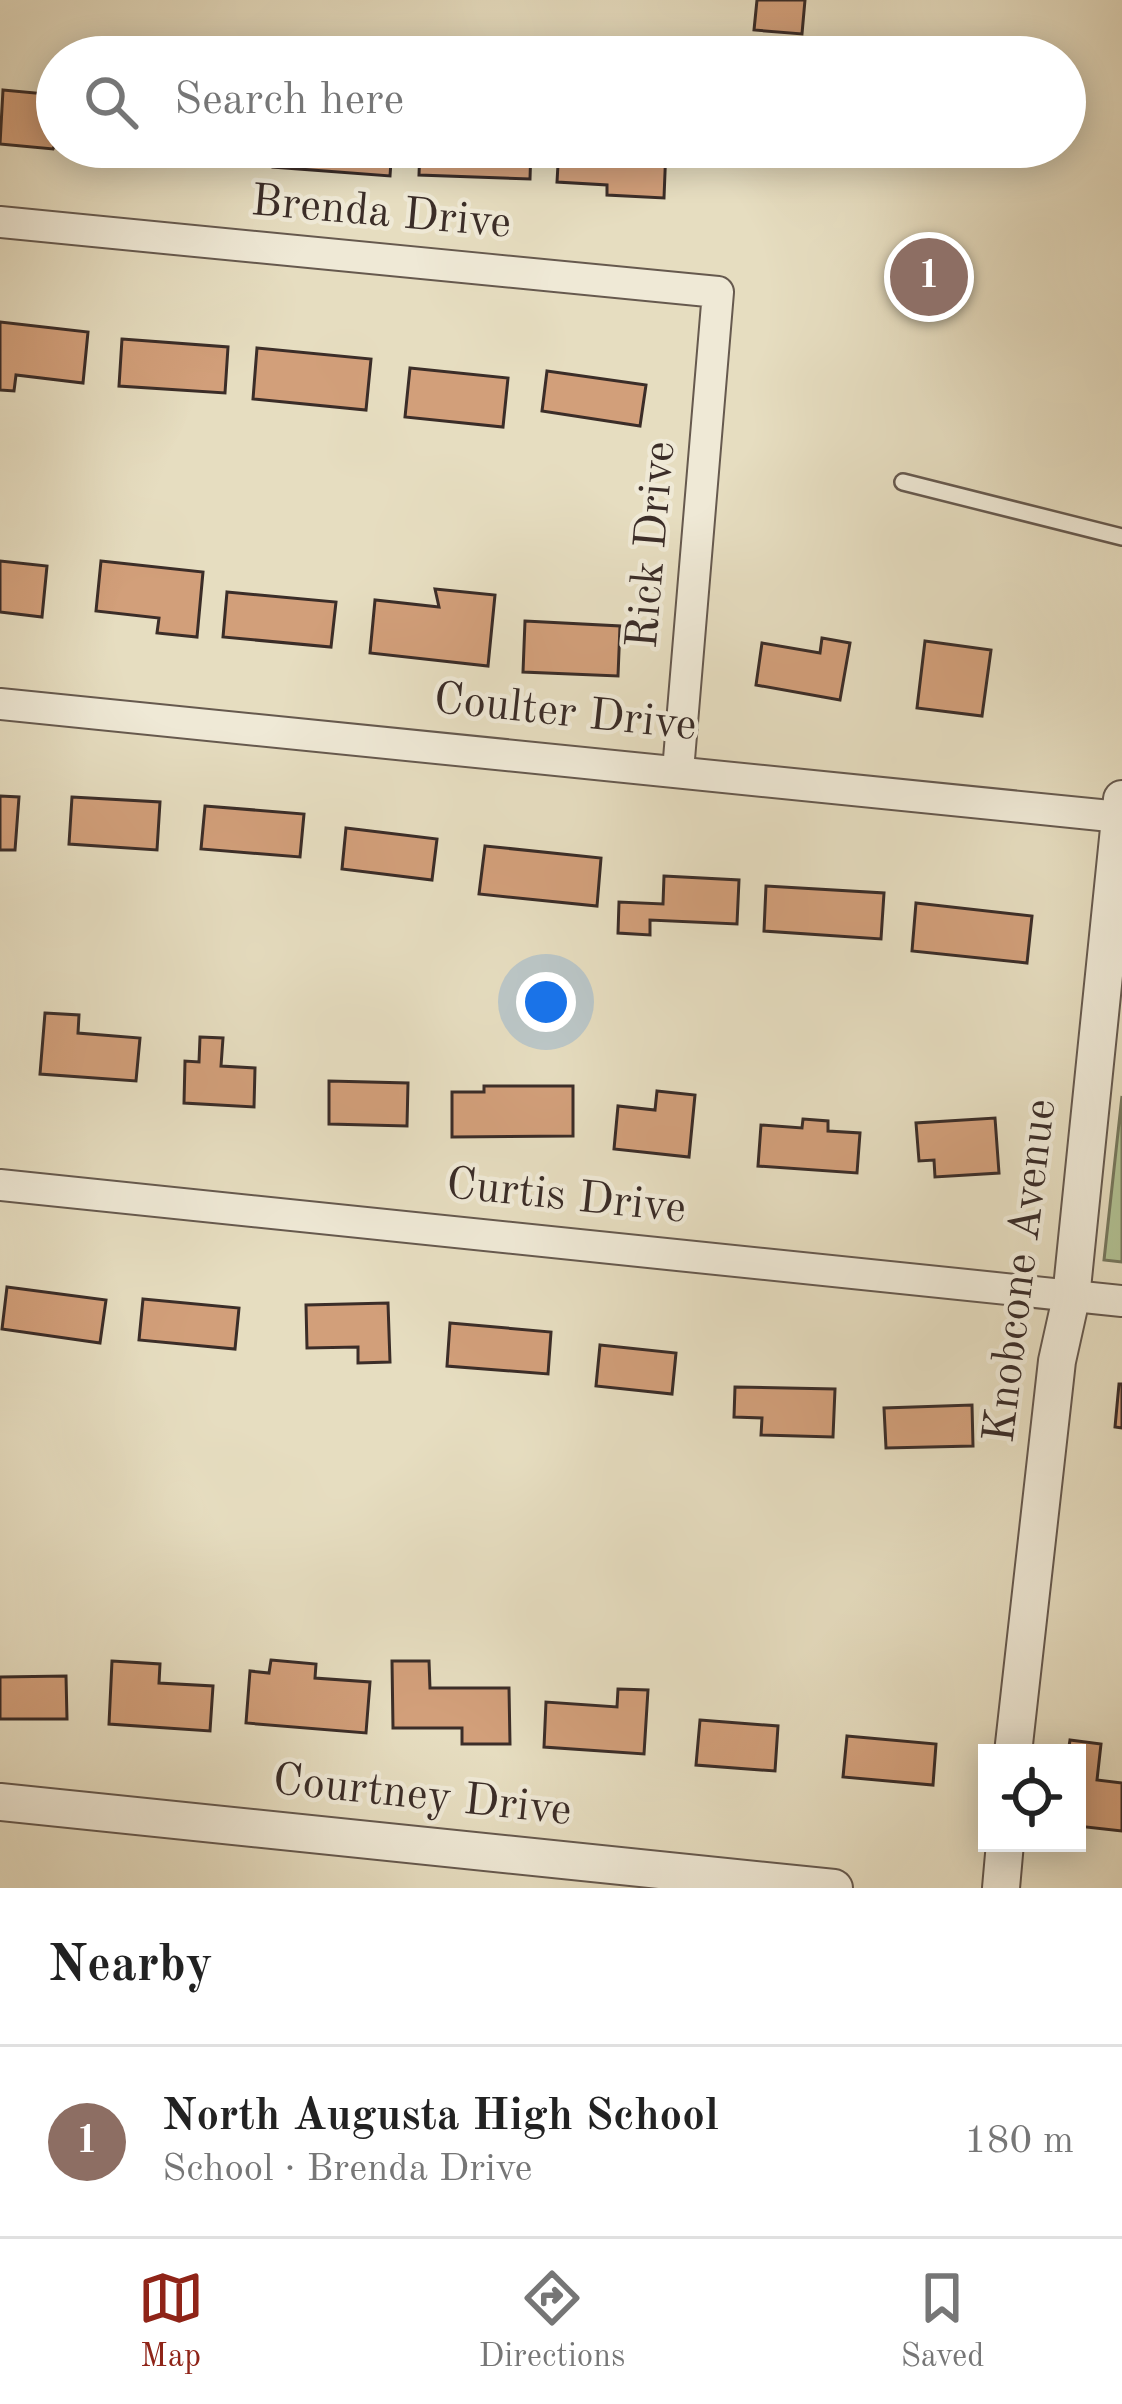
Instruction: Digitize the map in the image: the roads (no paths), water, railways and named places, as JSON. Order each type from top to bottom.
[{"type":"street","name":"Brenda Drive","points":[[0,222],[718,292],[717,327]]},
{"type":"street","name":"Rick Drive","points":[[678,771],[717,327]]},
{"type":"street","name":"Coulter Drive","points":[[0,704],[678,771],[1121,808]]},
{"type":"street","name":"Knobcone Avenue","points":[[1014,1744],[1057,1360],[1071,1298],[1121,808]]},
{"type":"street","name":"Curtis Drive","points":[[0,1185],[1122,1301]]},
{"type":"street","name":"Courtney Drive","points":[[0,1802],[834,1888]]},
{"type":"street","points":[[1000,1888],[1004,1852]]},
{"type":"lane","points":[[903,482],[1122,537]]},
{"type":"place","name":"North Augusta High School","points":[[929,277]]}]
